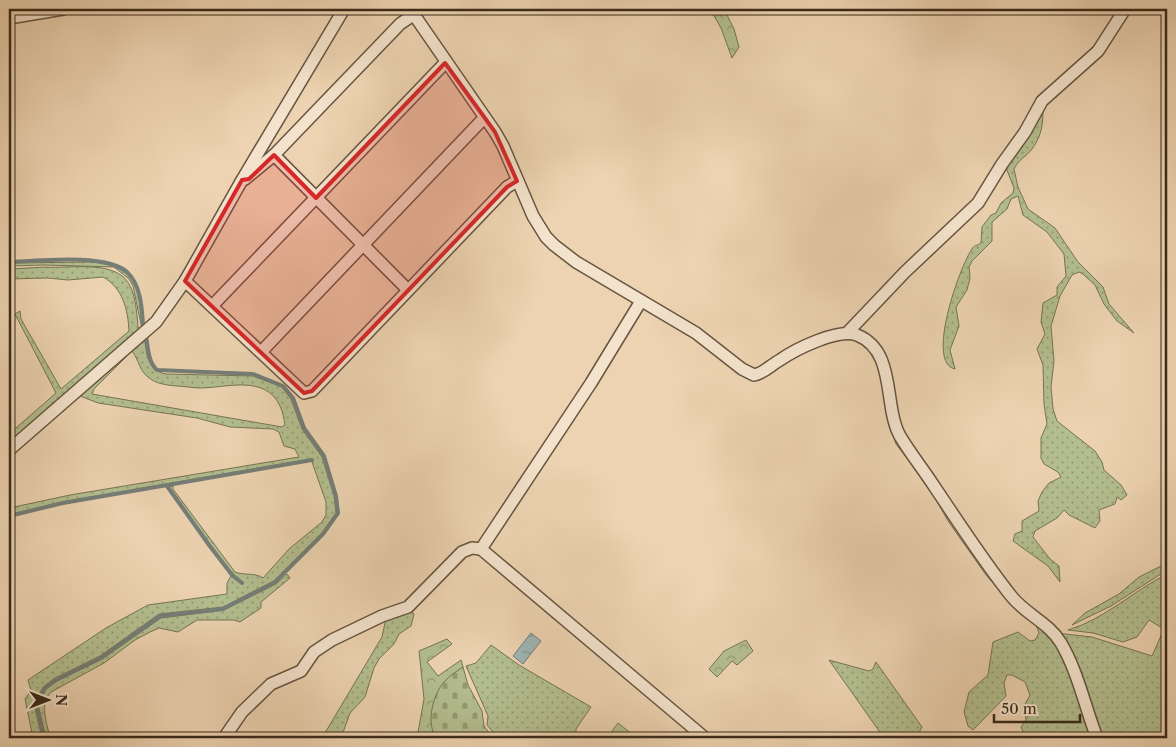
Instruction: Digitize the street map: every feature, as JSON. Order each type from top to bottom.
[{"type":"street","points":[[9,18],[63,9]]},
{"type":"street","points":[[9,450],[148,330],[185,281],[242,180],[344,9]]},
{"type":"street","points":[[242,180],[249,179],[411,12],[503,146],[517,181],[546,237],[576,262],[696,333],[742,369],[754,375],[813,342],[847,333],[943,234],[978,203],[1002,164],[1025,132],[1042,101],[1098,51],[1125,9]]},
{"type":"street","points":[[213,305],[445,63]]},
{"type":"street","points":[[261,352],[484,118]]},
{"type":"street","points":[[274,154],[407,290]]},
{"type":"street","points":[[185,281],[213,305],[304,393],[309,392],[507,187],[517,181]]},
{"type":"street","points":[[481,549],[591,383],[641,301]]},
{"type":"street","points":[[847,333],[862,338],[880,359],[900,436],[968,536],[1014,598],[1054,632],[1062,643],[1070,660],[1086,713],[1097,738]]},
{"type":"street","points":[[224,738],[237,719],[261,692],[282,678],[301,671],[323,645],[382,616],[408,607],[462,552],[472,548],[481,549],[705,738]]},
{"type":"highlighted area","points":[[445,63],[495,132],[517,181],[507,187],[312,391],[304,393],[185,281],[242,180],[249,179],[274,155],[316,198]]},
{"type":"green space","points":[[710,9],[724,9],[734,29],[739,47],[732,58],[721,28]]},
{"type":"green space","points":[[1043,104],[1042,122],[1038,138],[1032,149],[1014,169],[1018,187],[1028,209],[1055,228],[1078,262],[1103,287],[1109,304],[1134,333],[1117,321],[1104,304],[1095,285],[1079,272],[1072,275],[1060,296],[1051,326],[1054,361],[1051,387],[1053,409],[1057,421],[1095,451],[1102,462],[1104,470],[1121,485],[1127,495],[1121,500],[1117,497],[1115,504],[1099,510],[1100,521],[1095,528],[1069,515],[1064,510],[1057,518],[1035,531],[1033,537],[1050,559],[1059,566],[1060,582],[1048,566],[1013,541],[1015,534],[1022,531],[1022,521],[1039,511],[1038,501],[1042,492],[1049,483],[1061,477],[1058,472],[1044,464],[1041,458],[1041,438],[1047,424],[1044,404],[1043,365],[1037,349],[1045,334],[1041,322],[1043,303],[1057,295],[1057,287],[1066,276],[1064,254],[1047,232],[1023,215],[1018,196],[1011,199],[1007,209],[992,222],[992,241],[972,261],[969,267],[970,278],[967,290],[956,307],[959,326],[950,350],[955,369],[947,363],[943,350],[948,313],[960,274],[973,248],[981,243],[982,227],[991,215],[996,213],[1001,203],[1013,193],[1014,188],[1005,165]]},
{"type":"green space","points":[[92,262],[114,267],[9,266],[9,263]]},
{"type":"green space","points":[[93,267],[116,272],[125,279],[131,288],[139,335],[9,446],[9,434],[56,393],[15,314],[20,311],[21,319],[61,389],[129,331],[126,308],[120,293],[103,277],[68,280],[48,278],[9,279],[9,269]]},
{"type":"green space","points":[[114,267],[127,275],[133,282],[137,291],[142,329],[133,286],[129,279]]},
{"type":"green space","points":[[144,336],[148,359],[159,372],[165,374],[253,376],[282,387],[291,399],[302,429],[322,457],[334,496],[336,513],[322,533],[274,581],[223,607],[159,614],[100,656],[55,678],[43,687],[34,704],[42,738],[33,738],[25,699],[31,690],[28,680],[106,628],[148,605],[227,594],[227,583],[231,576],[242,583],[212,549],[169,487],[173,486],[173,489],[235,572],[263,578],[289,549],[322,522],[326,515],[326,502],[311,459],[62,502],[9,515],[14,507],[70,495],[299,457],[295,449],[284,446],[279,432],[273,429],[230,427],[197,418],[98,403],[80,396],[48,418]],"holes":[[[132,351],[145,374],[161,384],[200,388],[244,385],[255,386],[265,390],[273,396],[280,406],[285,425],[282,427],[92,394],[94,389]]]},
{"type":"green space","points":[[891,429],[981,558],[1057,639],[1096,738],[1026,738],[1021,727],[1026,720],[1024,706],[1030,695],[1025,682],[1012,675],[1007,675],[1004,683],[1006,696],[973,730],[968,726],[964,712],[969,692],[988,675],[993,642],[1018,632],[1030,641],[1035,640],[1039,633],[1036,625],[1012,605],[986,575],[948,521],[929,487],[896,444]]},
{"type":"green space","points":[[1167,563],[1167,570],[1111,606],[1072,625],[1085,613],[1119,594],[1139,577]]},
{"type":"green space","points":[[287,574],[290,578],[261,602],[261,608],[240,622],[234,620],[197,620],[178,632],[159,628],[135,640],[104,663],[51,692],[45,702],[50,738],[46,738],[38,704],[46,689],[57,681],[102,659],[161,618],[224,610],[276,584]]},
{"type":"green space","points":[[1167,574],[1167,738],[1100,738],[1056,633],[1092,637],[1152,656],[1164,629],[1149,620],[1137,637],[1123,642],[1093,633],[1068,630],[1107,612]]},
{"type":"green space","points":[[408,609],[414,614],[411,626],[399,634],[394,644],[379,659],[374,668],[365,697],[350,713],[341,738],[322,738],[382,637],[386,618]]},
{"type":"green space","points":[[447,639],[452,644],[427,662],[438,676],[461,660],[463,667],[444,682],[433,734],[437,738],[417,738],[424,699],[419,651]]},
{"type":"green space","points":[[746,640],[753,651],[737,665],[732,661],[717,677],[709,669],[724,651]]},
{"type":"green space","points":[[491,645],[519,665],[591,707],[576,729],[576,738],[498,738],[487,725],[488,716],[466,666],[476,663]]},
{"type":"green space","points":[[829,660],[869,671],[873,669],[876,662],[922,727],[916,738],[884,738]]},
{"type":"green space","points":[[463,667],[468,685],[482,711],[484,726],[493,738],[437,738],[433,732],[431,725],[432,710],[440,687]]},
{"type":"green space","points":[[618,723],[637,738],[607,738]]},
{"type":"water","points":[[531,633],[541,641],[523,664],[513,656]]},
{"type":"waterway","points":[[9,262],[88,260],[117,266],[127,272],[135,283],[140,297],[143,326]]},
{"type":"waterway","points":[[44,738],[36,704],[45,688],[56,680],[101,658],[160,616],[223,609],[275,582],[323,534],[338,513],[336,496],[324,456],[304,428],[293,398],[283,386],[253,374],[157,370],[150,359],[146,336]]},
{"type":"waterway","points":[[9,516],[63,503],[312,460]]},
{"type":"waterway","points":[[167,486],[232,575],[242,583]]}]
